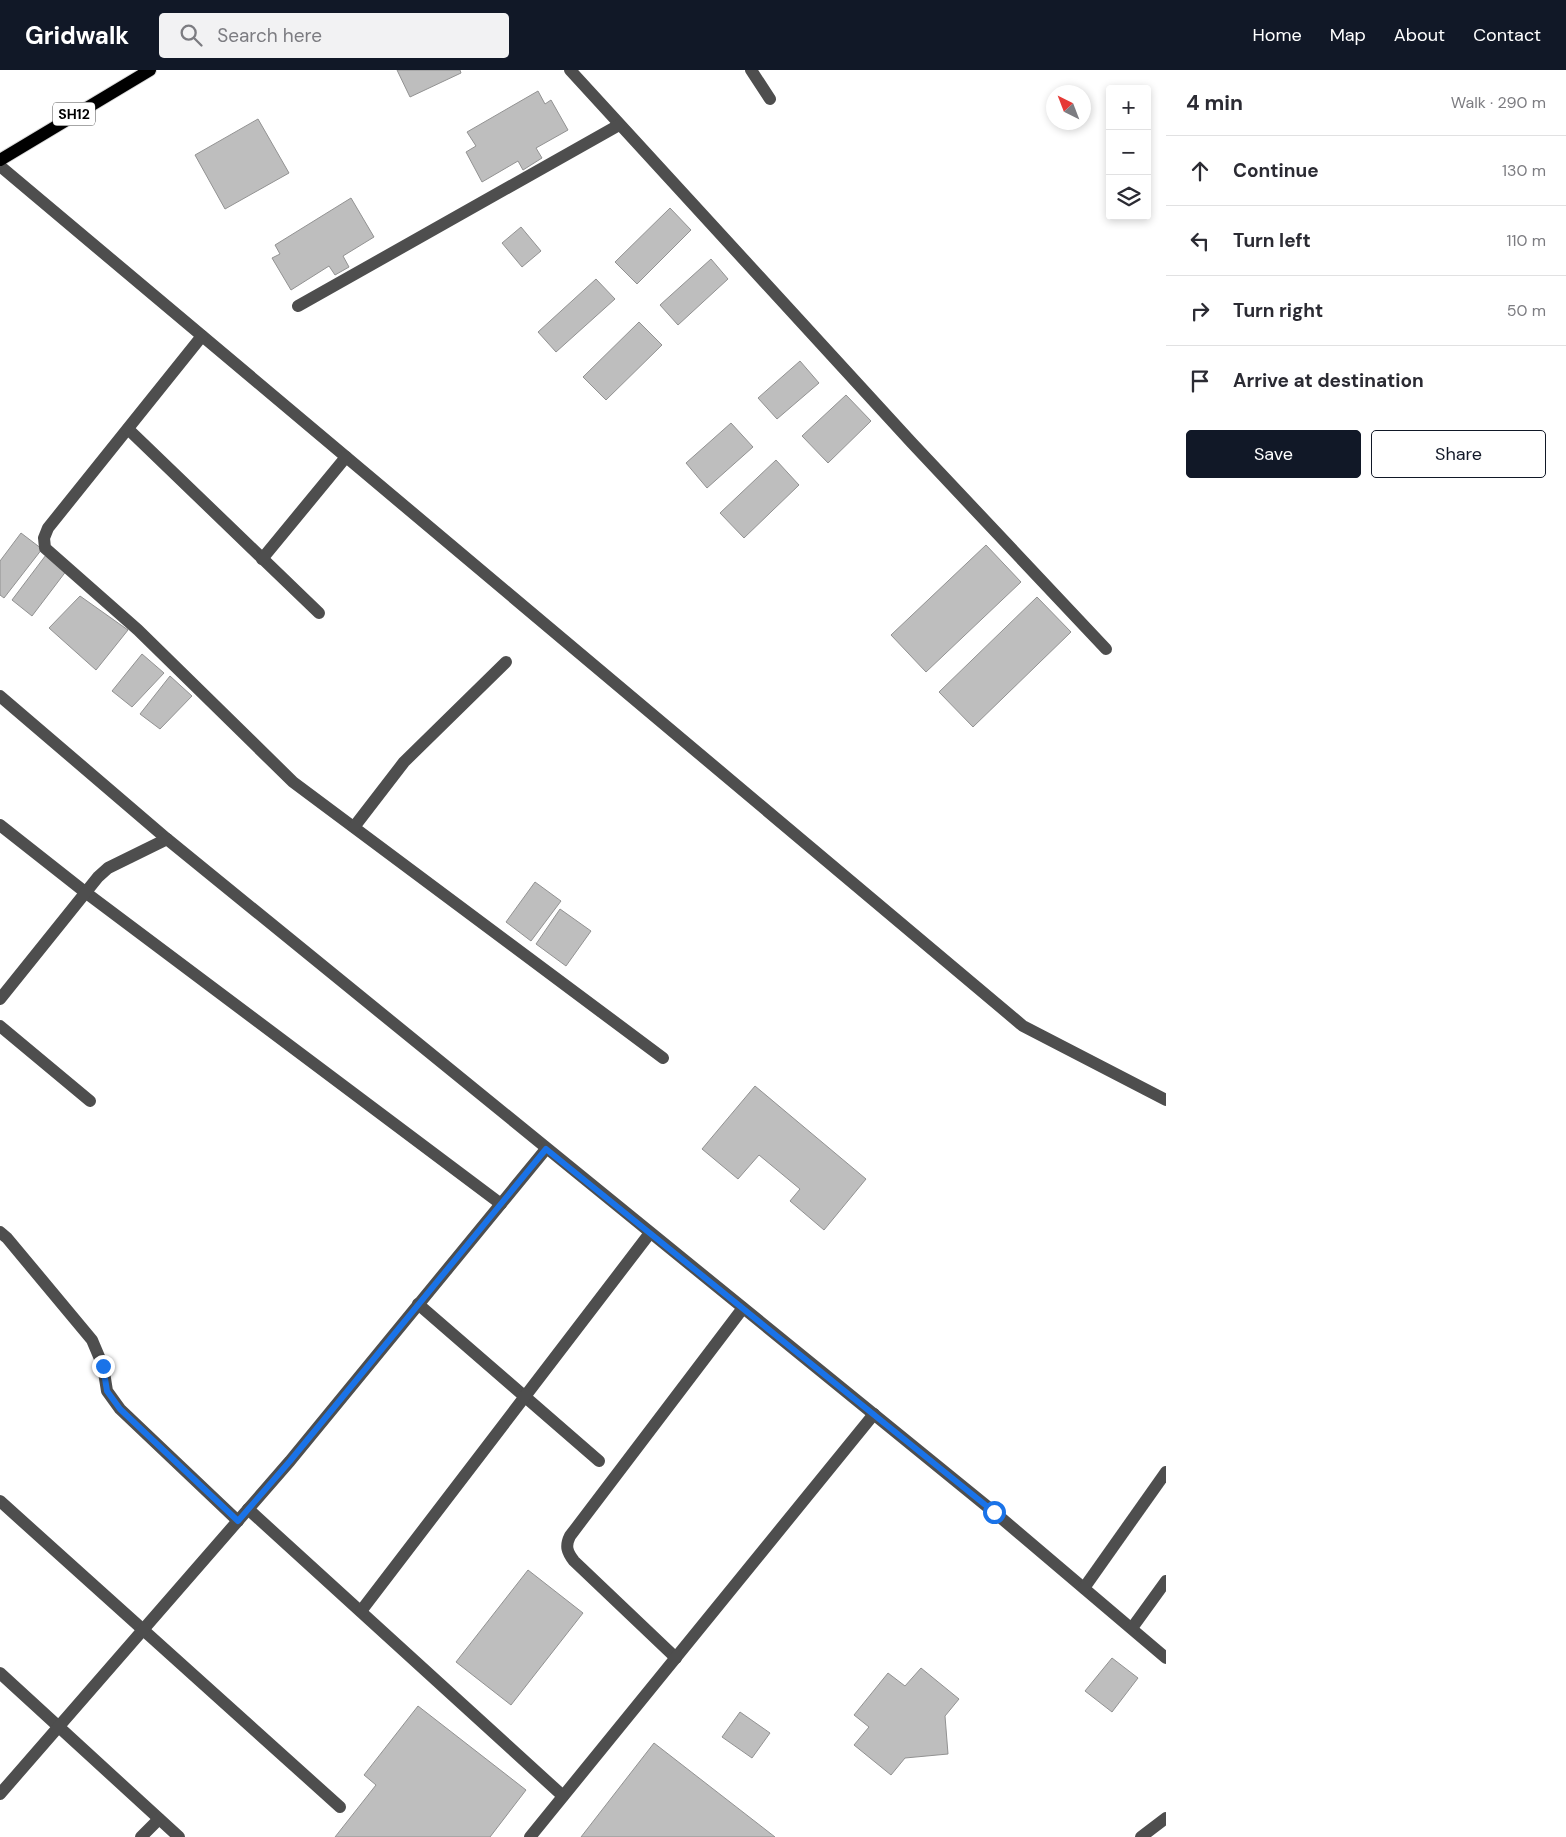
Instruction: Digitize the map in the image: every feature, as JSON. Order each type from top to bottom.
[{"type":"main road","name":"SH12","points":[[0,160],[150,70]]},
{"type":"street","points":[[570,70],[912,443],[1106,650]]},
{"type":"street","points":[[751,70],[770,100]]},
{"type":"street","points":[[298,306],[619,125]]},
{"type":"street","points":[[0,166],[1023,1026],[1166,1100]]},
{"type":"street","points":[[202,336],[48,528],[44,538],[45,548],[138,630],[293,782],[663,1058]]},
{"type":"street","points":[[128,429],[319,613]]},
{"type":"street","points":[[262,559],[346,457]]},
{"type":"street","points":[[354,827],[404,762],[506,662]]},
{"type":"street","points":[[0,696],[167,839],[874,1414],[1166,1658]]},
{"type":"street","points":[[0,825],[85,892],[500,1204]]},
{"type":"street","points":[[0,999],[85,892],[108,868],[167,839]]},
{"type":"street","points":[[0,1026],[90,1101]]},
{"type":"street","points":[[0,1794],[296,1453],[546,1149]]},
{"type":"street","points":[[0,1232],[92,1340],[103,1366],[107,1391],[120,1409],[238,1521]]},
{"type":"street","points":[[361,1611],[650,1233]]},
{"type":"street","points":[[418,1304],[599,1461]]},
{"type":"street","points":[[676,1658],[574,1561],[567,1552],[567,1542],[743,1308]]},
{"type":"street","points":[[530,1837],[874,1414]]},
{"type":"street","points":[[1084,1588],[1166,1472]]},
{"type":"street","points":[[0,1502],[340,1807]]},
{"type":"street","points":[[248,1508],[563,1796]]},
{"type":"street","points":[[1132,1628],[1166,1581]]},
{"type":"street","points":[[0,1674],[179,1837]]},
{"type":"street","points":[[1141,1837],[1166,1818]]},
{"type":"street","points":[[142,1837],[159,1819]]},
{"type":"building","points":[[397,70],[460,70],[461,73],[410,97]]},
{"type":"building","points":[[538,91],[545,104],[551,100],[568,130],[536,148],[542,158],[523,170],[518,161],[482,182],[466,152],[476,146],[467,132]]},
{"type":"building","points":[[258,119],[289,173],[225,209],[195,155]]},
{"type":"building","points":[[351,198],[374,237],[343,256],[349,267],[335,275],[329,266],[291,290],[272,258],[280,254],[275,245]]},
{"type":"building","points":[[670,208],[691,230],[637,284],[615,262]]},
{"type":"building","points":[[521,227],[541,251],[522,267],[502,243]]},
{"type":"building","points":[[711,259],[728,279],[678,325],[660,305]]},
{"type":"building","points":[[596,279],[615,299],[556,352],[538,332]]},
{"type":"building","points":[[639,322],[662,345],[606,400],[583,377]]},
{"type":"building","points":[[800,361],[819,383],[777,419],[758,398]]},
{"type":"building","points":[[846,395],[871,421],[828,463],[802,436]]},
{"type":"building","points":[[731,423],[753,447],[707,488],[686,463]]},
{"type":"building","points":[[776,460],[799,485],[744,538],[720,513]]},
{"type":"building","points":[[21,533],[42,549],[4,598],[0,595],[0,561]]},
{"type":"building","points":[[986,545],[1021,582],[926,672],[891,635]]},
{"type":"building","points":[[49,551],[70,566],[32,616],[12,600]]},
{"type":"building","points":[[80,596],[128,630],[96,670],[49,628]]},
{"type":"building","points":[[1037,597],[1071,632],[973,727],[939,692]]},
{"type":"building","points":[[142,654],[164,673],[132,707],[112,691]]},
{"type":"building","points":[[170,676],[192,696],[160,729],[140,714]]},
{"type":"building","points":[[535,882],[561,901],[531,941],[506,922]]},
{"type":"building","points":[[560,909],[591,931],[566,966],[536,944]]},
{"type":"building","points":[[755,1086],[866,1179],[824,1230],[790,1201],[800,1189],[759,1155],[738,1179],[702,1149]]},
{"type":"building","points":[[528,1570],[583,1613],[511,1705],[456,1662]]},
{"type":"building","points":[[1112,1658],[1138,1678],[1112,1712],[1085,1691]]},
{"type":"building","points":[[921,1668],[959,1699],[945,1716],[948,1754],[905,1758],[891,1775],[854,1745],[869,1727],[854,1715],[888,1673],[905,1686]]},
{"type":"building","points":[[418,1706],[526,1790],[490,1837],[335,1837],[376,1785],[364,1775]]},
{"type":"building","points":[[740,1712],[770,1733],[752,1758],[722,1737]]},
{"type":"building","points":[[654,1743],[775,1837],[581,1837]]},
{"type":"route","points":[[103,1366],[107,1391],[120,1409],[238,1521],[290,1461],[546,1149],[994,1512]]}]
